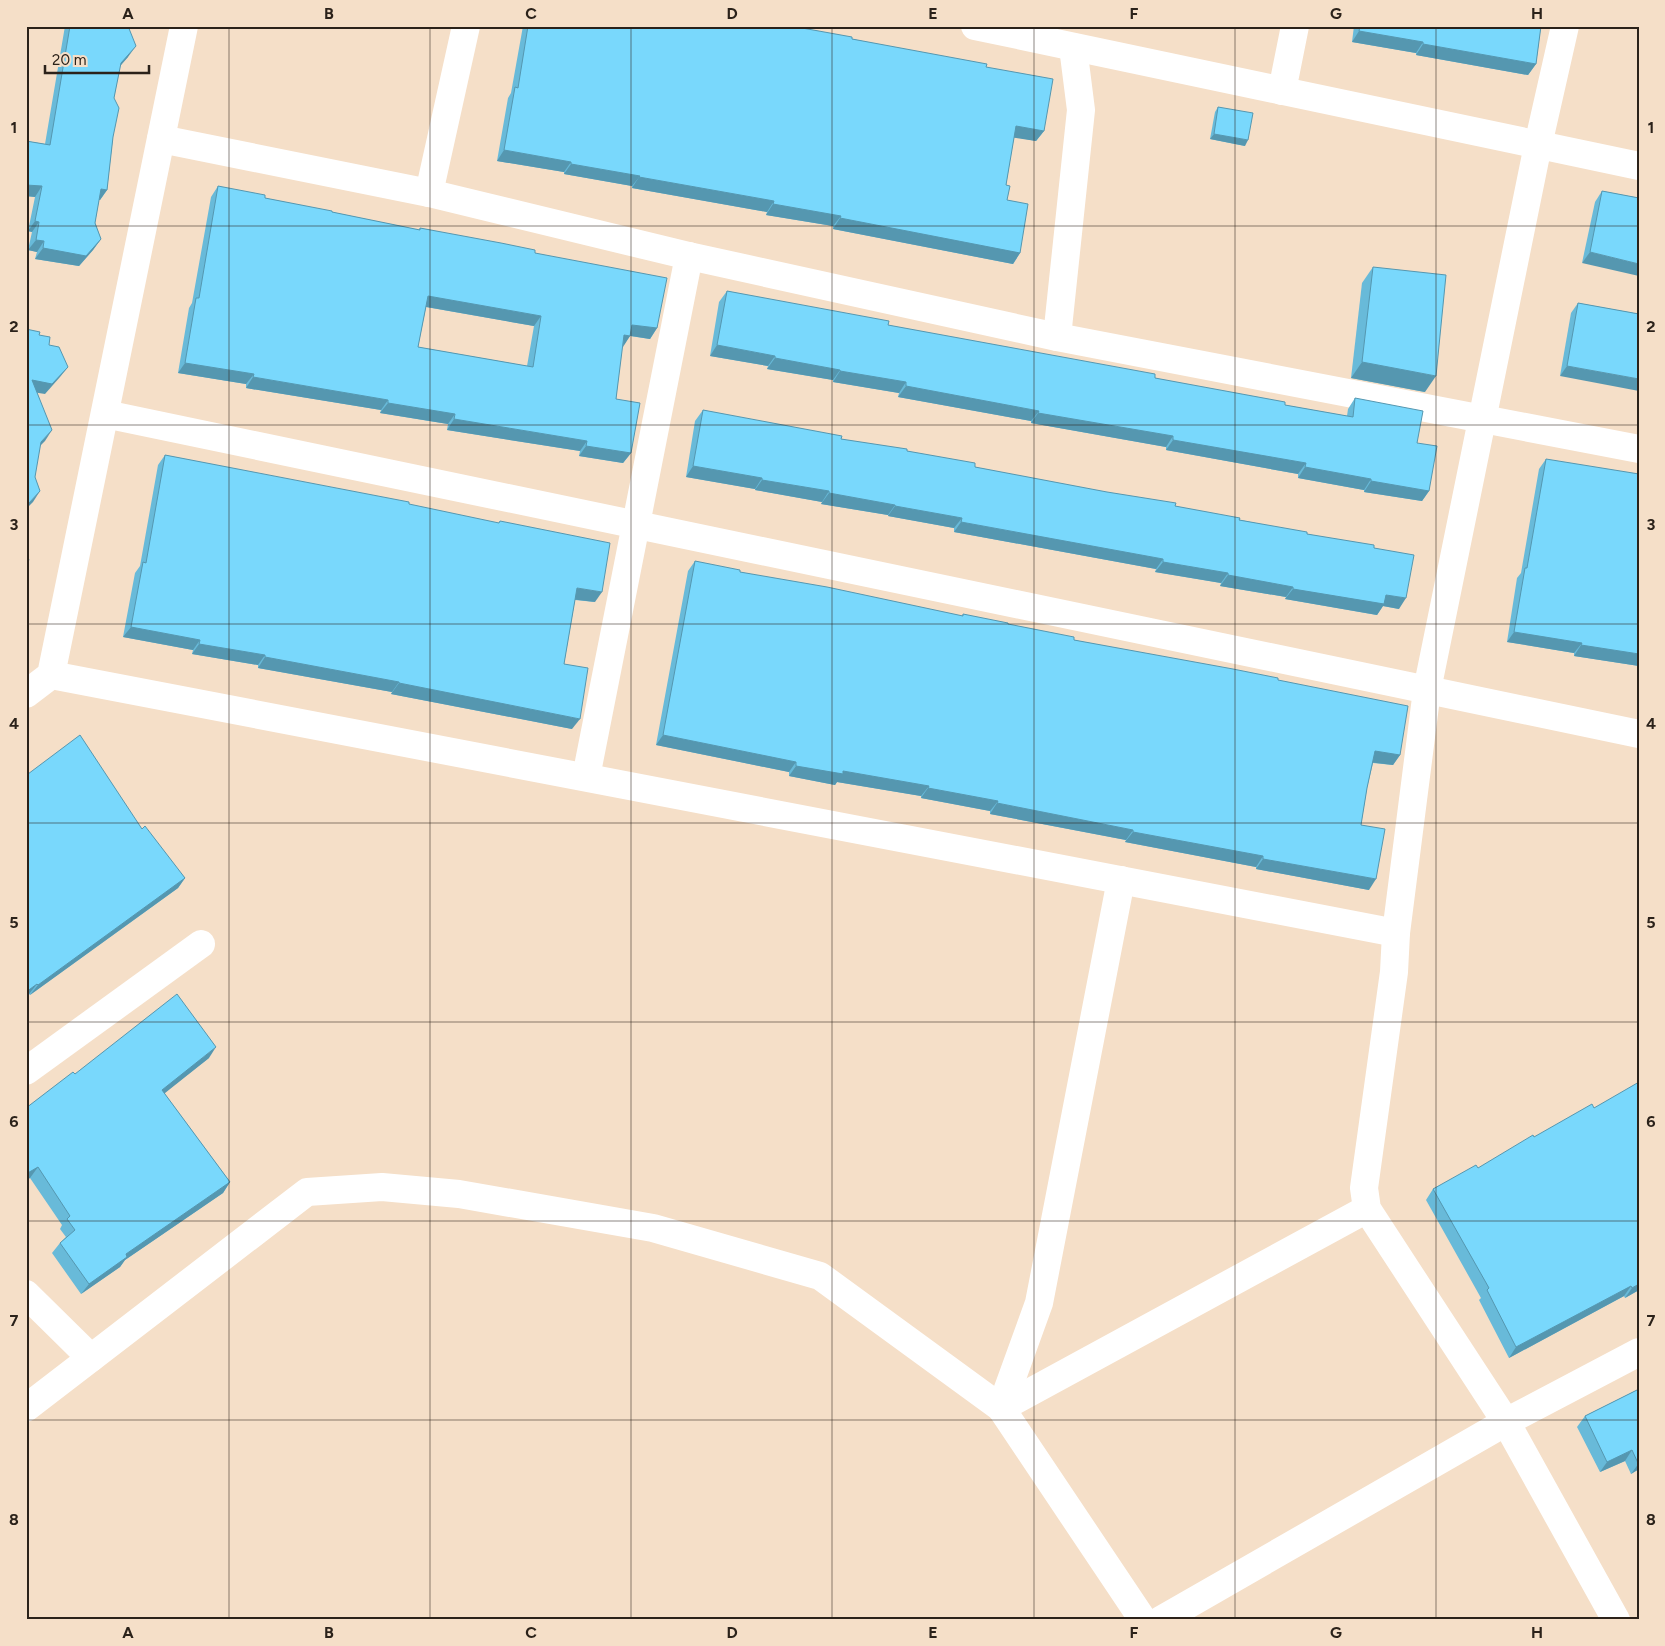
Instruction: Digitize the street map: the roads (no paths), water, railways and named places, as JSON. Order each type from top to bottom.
[{"type":"street","points":[[26,694],[51,675],[184,26]]},
{"type":"street","points":[[429,193],[466,26]]},
{"type":"street","points":[[975,26],[1639,166]]},
{"type":"street","points":[[1282,91],[1295,26]]},
{"type":"street","points":[[1565,26],[1538,145],[1427,690],[1396,932],[1394,972],[1364,1188],[1367,1210],[1506,1422],[1616,1620]]},
{"type":"street","points":[[1057,337],[1081,110],[1073,47]]},
{"type":"street","points":[[161,139],[429,193],[689,256],[1057,337],[1639,449]]},
{"type":"street","points":[[586,777],[689,256]]},
{"type":"street","points":[[105,414],[1639,734]]},
{"type":"street","points":[[51,675],[1396,932]]},
{"type":"street","points":[[1001,1408],[1039,1303],[1121,880]]},
{"type":"street","points":[[26,1071],[201,944]]},
{"type":"street","points":[[26,1408],[307,1192],[382,1187],[460,1194],[653,1228],[820,1276],[1001,1408],[1143,1620]]},
{"type":"street","points":[[1001,1408],[1367,1210]]},
{"type":"street","points":[[26,1294],[91,1358]]},
{"type":"street","points":[[1161,1620],[1506,1422],[1639,1352]]}]
